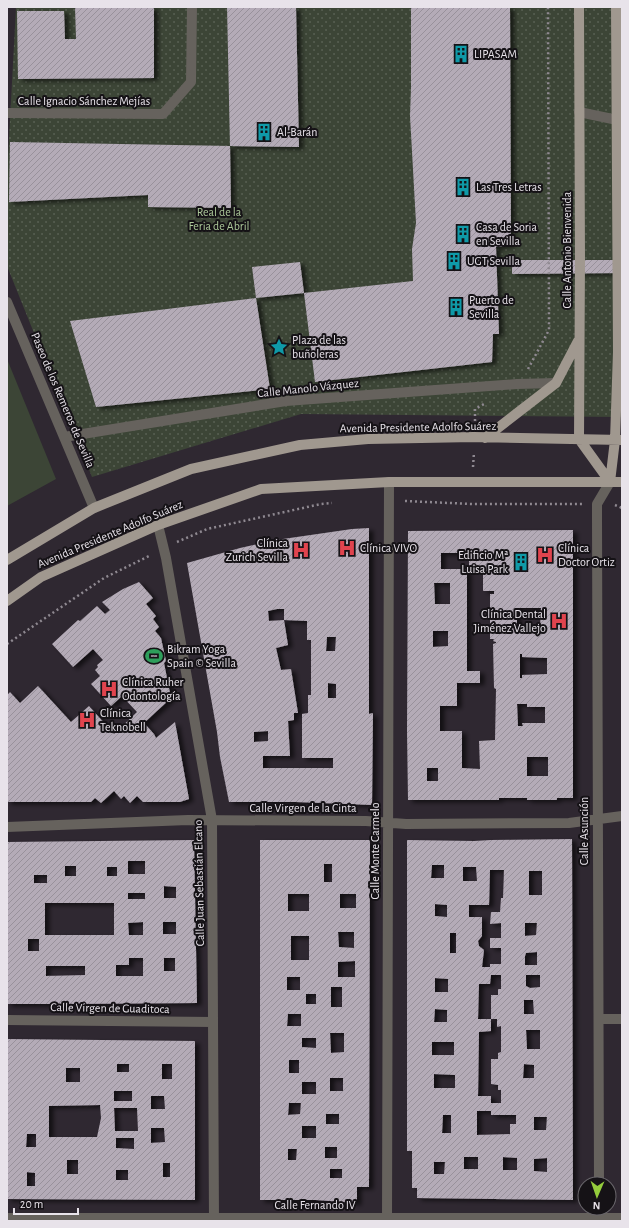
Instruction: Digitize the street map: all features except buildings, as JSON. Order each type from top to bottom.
[{"type":"main road","name":"Calle Antonio Bienvenida","points":[[579,7],[579,439]]},
{"type":"main road","points":[[610,482],[618,440],[620,356],[619,121],[616,7]]},
{"type":"main road","points":[[485,438],[556,383],[579,339]]},
{"type":"main road","name":"Avenida Presidente Adolfo Suárez","points":[[7,560],[94,508],[191,469],[300,445],[368,439],[474,437],[618,440]]},
{"type":"main road","points":[[579,439],[610,482]]},
{"type":"main road","name":"Avenida Presidente Adolfo Suárez","points":[[7,601],[41,577],[158,525],[260,489],[389,482],[622,482]]},
{"type":"street","name":"Calle Ignacio Sánchez Mejías","points":[[7,113],[163,114],[191,82],[192,7]]},
{"type":"street","points":[[580,112],[619,121]]},
{"type":"street","name":"Paseo de los Remeros de Sevilla","points":[[7,302],[94,508]]},
{"type":"street","name":"Calle Manolo Vázquez","points":[[64,437],[286,401],[517,384],[556,383]]},
{"type":"street","name":"Calle Monte Carmelo","points":[[387,1220],[389,482]]},
{"type":"street","name":"Calle Asunción","points":[[599,1176],[596,519],[597,504],[610,482]]},
{"type":"street","name":"Calle Juan Sebastián Elcano","points":[[158,525],[166,558],[212,820],[214,1220]]},
{"type":"street","name":"Calle Virgen de la Cinta","points":[[7,827],[188,820],[366,821],[406,824],[569,823],[622,816]]},
{"type":"street","points":[[599,1019],[622,1019]]},
{"type":"street","name":"Calle Virgen de Guaditoca","points":[[7,1020],[213,1022]]},
{"type":"street","name":"Calle Fernando IV","points":[[7,1218],[214,1220],[387,1220],[599,1216],[622,1218]]},
{"type":"path","points":[[517,384],[525,375],[549,330],[548,7]]},
{"type":"path","points":[[473,482],[475,409],[488,402]]},
{"type":"path","points":[[401,501],[472,504],[581,504]]},
{"type":"path","points":[[175,543],[207,529],[336,502]]},
{"type":"path","points":[[7,644],[104,578],[154,554]]},
{"type":"green space","name":"Real de la Feria de Abril","points":[[16,7],[622,7],[622,417],[301,414],[92,477],[7,266],[7,176]]},
{"type":"green space","points":[[7,359],[56,479],[7,506]]},
{"type":"place","name":"LIPASAM","points":[[461,54]]},
{"type":"place","name":"Al-Barán","points":[[264,132]]},
{"type":"place","name":"Las Tres Letras","points":[[463,187]]},
{"type":"place","name":"Casa de Soria en Sevilla","points":[[463,234]]},
{"type":"place","name":"UGT Sevilla","points":[[454,261]]},
{"type":"place","name":"Puerto de Sevilla","points":[[456,307]]},
{"type":"place","name":"Plaza de las buñoleras","points":[[279,347]]},
{"type":"place","name":"Clínica VIVO","points":[[347,548]]},
{"type":"place","name":"Clínica Zurich Sevilla","points":[[301,550]]},
{"type":"place","name":"Clínica Doctor Ortiz","points":[[545,555]]},
{"type":"place","name":"Edificio Mª Luisa Park","points":[[521,562]]},
{"type":"place","name":"Clínica Dental Jiménez Vallejo","points":[[559,621]]},
{"type":"place","name":"Bikram Yoga Spain © Sevilla","points":[[154,656]]},
{"type":"place","name":"Clínica Ruher Odontología","points":[[109,689]]},
{"type":"place","name":"Clínica Teknobell","points":[[87,720]]}]
